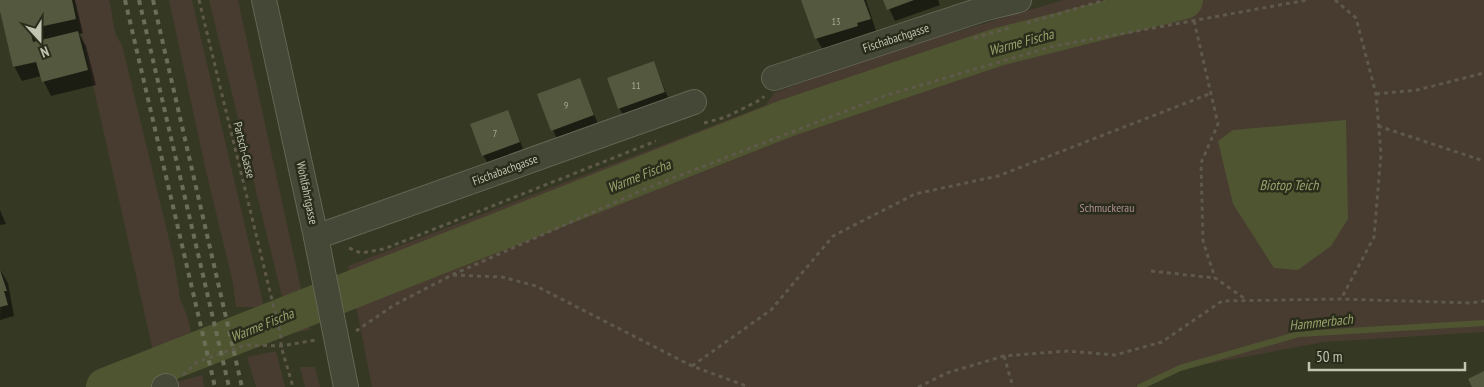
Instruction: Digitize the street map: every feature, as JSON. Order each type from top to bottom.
[{"type":"street","name":"Wohlfahrtgasse","points":[[264,0],[323,273],[343,330],[346,387]]},
{"type":"street","name":"Fischabachgasse","points":[[774,78],[982,5],[1019,0]]},
{"type":"street","name":"Fischabachgasse","points":[[316,237],[694,102]]},
{"type":"path","name":"Partsch-Gasse","points":[[199,0],[281,337],[281,346],[293,387]]},
{"type":"path","points":[[165,386],[187,373],[197,362],[245,345],[281,346],[343,330],[452,275],[645,189],[887,95],[1054,46],[1308,0]]},
{"type":"path","points":[[1335,0],[1356,18],[1376,94],[1381,154],[1374,238],[1341,299]]},
{"type":"path","points":[[1194,20],[1209,94],[1218,124],[1201,163],[1202,240],[1215,278]]},
{"type":"path","points":[[1376,94],[1417,90],[1484,73]]},
{"type":"path","points":[[694,126],[726,117],[762,100],[774,78]]},
{"type":"path","points":[[692,366],[771,310],[833,236],[915,194],[998,176],[1209,94]]},
{"type":"path","points":[[1378,126],[1484,161]]},
{"type":"path","points":[[316,237],[361,253],[384,249],[658,141]]},
{"type":"path","points":[[1151,271],[1215,278],[1247,300]]},
{"type":"path","points":[[452,275],[502,277],[536,286],[692,366],[749,387]]},
{"type":"path","points":[[918,387],[947,373],[1004,356],[1067,351],[1115,355],[1162,342],[1222,301],[1341,299],[1470,303],[1484,301]]},
{"type":"path","points":[[1004,356],[1013,387]]},
{"type":"green space","points":[[74,0],[109,0],[114,29],[122,45],[174,260],[180,299],[188,318],[194,348],[153,351]]},
{"type":"green space","points":[[169,0],[192,0],[264,307],[236,307],[233,283],[206,171]]},
{"type":"green space","points":[[209,0],[238,0],[310,330],[291,333]]},
{"type":"green space","name":"Schmuckerau","points":[[1063,0],[1484,0],[1484,332],[1324,342],[1185,368],[1145,387],[372,387],[348,266],[766,105],[774,93],[865,59]]},
{"type":"green space","points":[[276,351],[285,387],[256,387],[247,357]]},
{"type":"green space","points":[[300,367],[315,367],[320,387],[305,387]]},
{"type":"green space","points":[[202,375],[204,387],[159,387]]},
{"type":"water","name":"Biotop Teich","points":[[1346,120],[1348,219],[1331,246],[1298,270],[1274,268],[1233,204],[1218,141],[1233,130]]},
{"type":"building","points":[[0,0],[72,0],[76,19],[30,29],[33,42],[78,31],[88,70],[42,82],[36,62],[13,67],[0,11]]},
{"type":"building","points":[[801,0],[864,0],[871,19],[857,23],[858,26],[815,39]]},
{"type":"building","points":[[883,0],[914,0],[887,10]]},
{"type":"building","points":[[654,61],[665,92],[618,109],[607,78]]},
{"type":"building","points":[[580,78],[594,115],[551,131],[537,94]]},
{"type":"building","points":[[508,110],[520,142],[482,156],[470,124]]},
{"type":"building","points":[[0,270],[7,291],[4,291],[8,305],[0,307]]},
{"type":"building","points":[[1484,371],[1484,387],[1472,387],[1468,379]]},
{"type":"waterway","name":"Warme Fischa","points":[[105,387],[787,118],[998,47],[1184,0]]},
{"type":"waterway","name":"Hammerbach","points":[[1140,387],[1180,368],[1299,334],[1484,323]]},
{"type":"railway","points":[[125,0],[215,387]]},
{"type":"railway","points":[[139,0],[229,387]]},
{"type":"railway","points":[[153,0],[242,387]]}]
